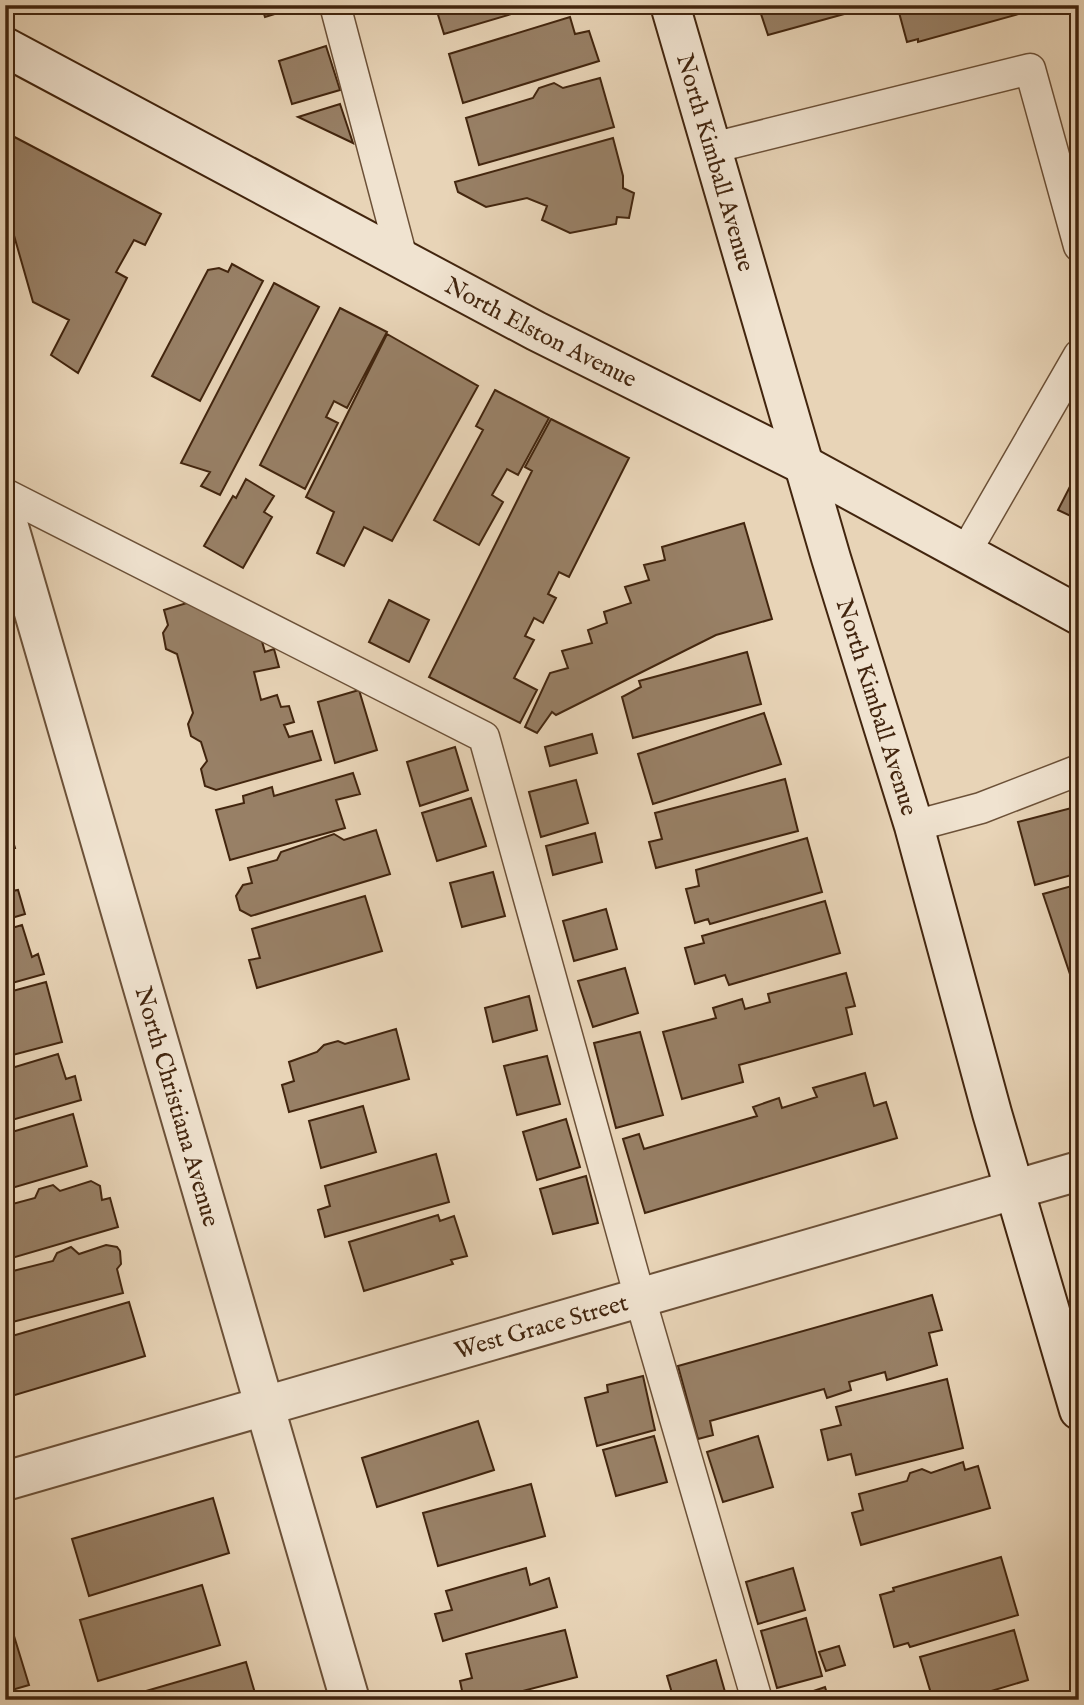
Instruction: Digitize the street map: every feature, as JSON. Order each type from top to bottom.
[{"type":"street","name":"North Kimball Avenue","points":[[670,5],[804,465],[914,826],[1014,1190],[1079,1410]]},
{"type":"street","name":"North Elston Avenue","points":[[5,47],[403,262],[804,465],[1079,615]]},
{"type":"street","name":"North Christiana Avenue","points":[[5,513],[350,1700]]},
{"type":"street","name":"West Grace Street","points":[[5,1481],[1079,1171]]},
{"type":"lane","points":[[335,5],[403,262]]},
{"type":"lane","points":[[712,148],[1030,69],[1079,246]]},
{"type":"lane","points":[[965,553],[1079,355]]},
{"type":"lane","points":[[5,494],[484,737],[640,1298],[757,1700]]},
{"type":"lane","points":[[914,826],[981,807],[1079,771]]},
{"type":"building","points":[[261,5],[304,5],[265,17]]},
{"type":"building","points":[[435,5],[542,5],[444,34]]},
{"type":"building","points":[[758,5],[877,5],[768,35]]},
{"type":"building","points":[[897,5],[1051,5],[918,42],[918,39],[907,42]]},
{"type":"building","points":[[570,17],[575,34],[589,31],[599,61],[463,103],[449,54]]},
{"type":"building","points":[[326,46],[340,90],[292,104],[279,61]]},
{"type":"building","points":[[600,78],[614,127],[479,165],[466,118],[533,98],[539,88],[554,83],[563,88]]},
{"type":"building","points":[[340,104],[353,143],[298,117]]},
{"type":"building","points":[[5,132],[161,214],[145,245],[134,240],[116,272],[127,278],[78,373],[51,355],[69,320],[33,302],[5,204]]},
{"type":"building","points":[[613,138],[623,176],[623,188],[634,193],[629,218],[617,217],[616,224],[570,233],[542,220],[547,206],[527,198],[486,207],[458,192],[455,182]]},
{"type":"building","points":[[232,264],[263,281],[200,401],[152,376],[208,270],[219,268],[228,272]]},
{"type":"building","points":[[274,283],[319,307],[220,495],[201,486],[210,472],[181,463]]},
{"type":"building","points":[[340,308],[387,332],[347,408],[334,401],[326,417],[338,423],[305,489],[260,465]]},
{"type":"building","points":[[387,334],[478,386],[392,541],[364,527],[344,566],[317,553],[334,512],[306,497]]},
{"type":"building","points":[[495,390],[549,418],[518,475],[507,469],[492,495],[503,502],[479,545],[434,520],[483,430],[476,426]]},
{"type":"building","points":[[551,419],[629,458],[569,577],[559,572],[548,594],[556,598],[543,623],[534,618],[525,636],[534,640],[514,678],[537,690],[520,723],[429,677],[532,471],[525,467]]},
{"type":"building","points":[[1079,469],[1079,520],[1058,510]]},
{"type":"building","points":[[246,479],[274,496],[264,512],[272,517],[243,568],[204,546]]},
{"type":"building","points":[[744,523],[772,619],[716,635],[556,715],[552,712],[537,733],[525,727],[550,673],[568,668],[562,651],[592,643],[588,630],[607,623],[604,612],[631,603],[625,587],[649,580],[644,565],[665,560],[662,547]]},
{"type":"building","points":[[389,600],[429,620],[409,662],[369,642]]},
{"type":"building","points":[[190,602],[261,638],[265,652],[274,649],[279,667],[254,672],[261,700],[277,695],[281,707],[289,706],[294,722],[284,725],[289,737],[312,731],[321,760],[216,790],[205,786],[201,769],[207,761],[201,742],[191,736],[188,724],[193,713],[177,654],[166,649],[163,633],[168,625],[164,610]]},
{"type":"building","points":[[747,652],[761,704],[633,738],[622,697],[641,687],[639,681]]},
{"type":"building","points":[[359,690],[377,750],[335,763],[318,702]]},
{"type":"building","points":[[764,713],[781,764],[653,804],[638,754]]},
{"type":"building","points":[[592,734],[597,753],[550,766],[545,747]]},
{"type":"building","points":[[455,747],[468,790],[420,806],[407,762]]},
{"type":"building","points":[[353,773],[360,794],[336,800],[345,828],[230,860],[216,810],[244,803],[243,796],[272,787],[274,796]]},
{"type":"building","points":[[785,779],[798,831],[656,868],[649,842],[662,839],[655,813]]},
{"type":"building","points":[[576,780],[588,823],[541,837],[529,792]]},
{"type":"building","points":[[471,798],[486,846],[437,861],[422,813]]},
{"type":"building","points":[[1079,806],[1079,873],[1035,885],[1018,822]]},
{"type":"building","points":[[7,822],[15,848],[5,851],[5,823]]},
{"type":"building","points":[[376,830],[390,874],[251,916],[240,910],[236,896],[243,885],[252,883],[248,868],[277,860],[281,852],[334,834],[344,840]]},
{"type":"building","points":[[595,833],[602,862],[553,875],[546,846]]},
{"type":"building","points":[[807,838],[822,892],[710,924],[708,919],[695,923],[686,889],[699,886],[696,870]]},
{"type":"building","points":[[5,866],[12,891],[18,890],[25,914],[5,920]]},
{"type":"building","points":[[493,872],[505,916],[462,927],[450,883]]},
{"type":"building","points":[[1079,884],[1079,1001],[1043,894]]},
{"type":"building","points":[[365,896],[382,951],[257,988],[249,960],[260,958],[252,929]]},
{"type":"building","points":[[825,901],[840,953],[729,985],[725,975],[695,984],[685,948],[704,943],[702,936]]},
{"type":"building","points":[[606,909],[617,949],[574,961],[563,921]]},
{"type":"building","points":[[22,925],[32,957],[38,954],[44,974],[5,985],[5,930]]},
{"type":"building","points":[[625,968],[638,1013],[593,1027],[578,981]]},
{"type":"building","points":[[846,973],[855,1006],[846,1008],[852,1034],[739,1065],[743,1082],[682,1099],[663,1032],[716,1018],[713,1008],[742,999],[745,1009],[770,1002],[768,994]]},
{"type":"building","points":[[46,982],[62,1042],[5,1057],[5,993]]},
{"type":"building","points":[[529,996],[537,1030],[493,1042],[485,1008]]},
{"type":"building","points":[[396,1029],[409,1079],[289,1112],[282,1085],[294,1081],[289,1062],[317,1052],[324,1045],[338,1041],[345,1044]]},
{"type":"building","points":[[640,1032],[663,1115],[616,1128],[594,1043]]},
{"type":"building","points":[[58,1054],[66,1079],[75,1076],[81,1100],[5,1122],[5,1070]]},
{"type":"building","points":[[547,1056],[560,1104],[517,1115],[504,1066]]},
{"type":"building","points":[[865,1073],[874,1106],[886,1102],[897,1138],[645,1213],[623,1139],[639,1134],[644,1149],[757,1116],[753,1107],[779,1098],[782,1108],[817,1097],[813,1088]]},
{"type":"building","points":[[363,1106],[376,1152],[321,1168],[309,1121]]},
{"type":"building","points":[[73,1114],[87,1166],[5,1190],[5,1134]]},
{"type":"building","points":[[566,1119],[580,1167],[537,1180],[523,1132]]},
{"type":"building","points":[[436,1154],[449,1202],[325,1237],[318,1210],[330,1206],[325,1186]]},
{"type":"building","points":[[586,1176],[598,1223],[553,1234],[540,1189]]},
{"type":"building","points":[[91,1181],[100,1186],[102,1200],[110,1198],[118,1227],[5,1260],[5,1206],[35,1198],[39,1189],[53,1185],[60,1191]]},
{"type":"building","points":[[438,1215],[440,1221],[454,1216],[467,1256],[451,1260],[453,1264],[364,1291],[349,1242]]},
{"type":"building","points":[[106,1245],[117,1247],[120,1251],[121,1264],[117,1269],[123,1293],[5,1324],[5,1273],[53,1261],[57,1253],[71,1247],[79,1254]]},
{"type":"building","points":[[932,1295],[942,1330],[929,1333],[937,1365],[887,1380],[885,1372],[849,1382],[851,1390],[827,1398],[824,1389],[710,1421],[713,1435],[698,1439],[678,1366]]},
{"type":"building","points":[[129,1302],[145,1356],[5,1398],[5,1338]]},
{"type":"building","points":[[643,1376],[655,1430],[597,1446],[585,1398],[608,1392],[607,1385]]},
{"type":"building","points":[[947,1379],[963,1448],[856,1475],[851,1454],[828,1460],[821,1430],[841,1425],[836,1407]]},
{"type":"building","points":[[478,1421],[494,1470],[377,1507],[362,1458]]},
{"type":"building","points":[[654,1436],[667,1482],[616,1496],[603,1450]]},
{"type":"building","points":[[758,1436],[773,1487],[723,1502],[707,1452]]},
{"type":"building","points":[[963,1462],[965,1470],[978,1466],[990,1508],[861,1545],[852,1513],[863,1510],[859,1494],[907,1481],[910,1473],[922,1469],[931,1473]]},
{"type":"building","points":[[531,1484],[545,1536],[438,1566],[423,1513]]},
{"type":"building","points":[[213,1498],[229,1553],[89,1596],[72,1539]]},
{"type":"building","points":[[1001,1557],[1018,1615],[910,1647],[908,1643],[894,1647],[880,1595],[894,1591],[893,1588]]},
{"type":"building","points":[[526,1568],[530,1585],[549,1578],[557,1607],[443,1641],[435,1614],[452,1610],[446,1591]]},
{"type":"building","points":[[793,1568],[805,1610],[758,1624],[746,1582]]},
{"type":"building","points":[[202,1585],[220,1645],[98,1681],[80,1620]]},
{"type":"building","points":[[806,1618],[822,1676],[777,1688],[761,1631]]},
{"type":"building","points":[[565,1630],[577,1677],[488,1700],[464,1700],[460,1681],[472,1678],[466,1654]]},
{"type":"building","points":[[1014,1630],[1028,1680],[961,1700],[933,1700],[920,1657]]},
{"type":"building","points":[[14,1636],[29,1685],[5,1692],[5,1639]]},
{"type":"building","points":[[839,1646],[845,1665],[826,1671],[819,1652]]},
{"type":"building","points":[[716,1660],[727,1699],[674,1700],[667,1676]]},
{"type":"building","points":[[246,1662],[257,1700],[115,1700]]},
{"type":"building","points":[[825,1687],[829,1700],[787,1700]]}]
